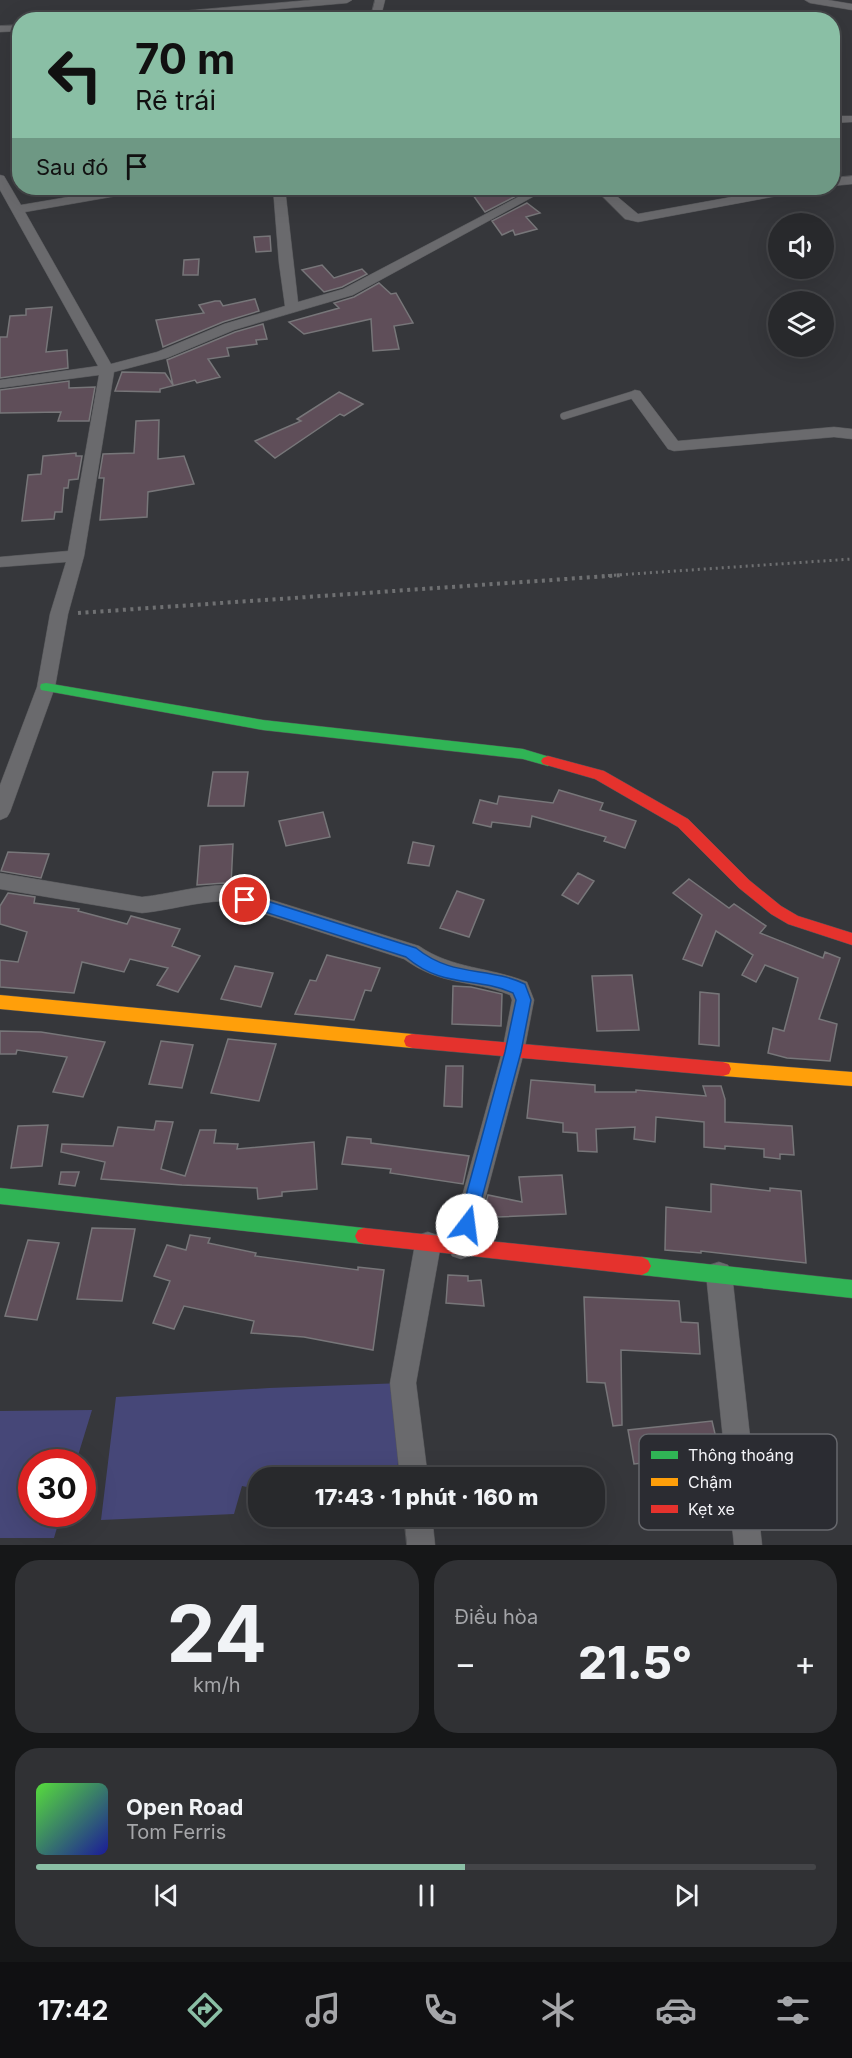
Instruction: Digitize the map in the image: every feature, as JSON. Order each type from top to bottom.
[{"type":"street","points":[[208,12],[347,0]]},
{"type":"street","points":[[810,0],[852,7]]},
{"type":"street","points":[[0,179],[107,369],[76,556],[59,614],[46,687],[0,812]]},
{"type":"street","points":[[17,210],[100,195]]},
{"type":"street","points":[[280,195],[285,248],[285,278],[292,308]]},
{"type":"street","points":[[0,384],[107,369],[162,355],[229,327],[348,292],[530,195]]},
{"type":"street","points":[[608,195],[630,216],[638,218],[761,195]]},
{"type":"street","points":[[635,394],[674,446],[834,432],[852,434]]},
{"type":"street","points":[[0,562],[76,556]]},
{"type":"street","points":[[46,687],[263,725],[523,754],[598,775],[683,823],[744,884],[776,910],[793,920],[852,939]]},
{"type":"street","points":[[0,881],[142,905],[196,894],[225,893],[411,952],[425,964],[442,972],[519,989],[524,1000],[513,1052],[461,1247]]},
{"type":"street","points":[[0,1002],[513,1052],[852,1078]]},
{"type":"street","points":[[0,1196],[852,1289]]},
{"type":"street","points":[[413,1467],[403,1383],[428,1244]]},
{"type":"street","points":[[719,1274],[736,1434]]},
{"type":"street","points":[[419,1527],[421,1545]]},
{"type":"street","points":[[746,1530],[748,1545]]},
{"type":"lane","points":[[564,416],[635,394]]},
{"type":"path","points":[[59,614],[852,559]]},
{"type":"shaded area","points":[[403,1383],[398,1467],[248,1467],[248,1487],[242,1486],[234,1514],[101,1520],[116,1397]]},
{"type":"shaded area","points":[[92,1410],[80,1449],[18,1449],[18,1527],[57,1527],[54,1538],[0,1538],[0,1411]]},
{"type":"building","points":[[473,195],[518,195],[485,212]]},
{"type":"building","points":[[527,203],[540,213],[526,217],[537,229],[515,235],[513,230],[502,235],[492,221]]},
{"type":"building","points":[[270,236],[271,251],[256,252],[254,237]]},
{"type":"building","points":[[199,259],[198,275],[183,275],[184,260]]},
{"type":"building","points":[[322,265],[334,278],[362,269],[367,274],[342,287],[324,292],[302,270]]},
{"type":"building","points":[[379,283],[391,294],[396,293],[413,323],[394,326],[399,349],[373,351],[371,319],[304,334],[289,322],[339,308],[334,303],[354,297]]},
{"type":"building","points":[[255,299],[259,311],[223,322],[163,347],[156,320],[204,313],[199,305],[215,301],[220,301],[223,306]]},
{"type":"building","points":[[52,307],[46,352],[67,350],[68,368],[0,378],[0,337],[7,337],[10,316],[26,315],[26,309]]},
{"type":"building","points":[[263,324],[267,339],[256,340],[257,344],[227,348],[229,356],[208,359],[220,377],[197,383],[195,380],[160,389],[160,392],[115,391],[122,372],[165,373],[173,385],[167,360],[235,332]]},
{"type":"building","points":[[69,381],[69,388],[95,387],[89,421],[58,421],[61,412],[0,413],[0,390]]},
{"type":"building","points":[[339,392],[363,404],[344,416],[340,414],[275,458],[255,441],[301,421],[297,419]]},
{"type":"building","points":[[159,420],[158,459],[184,456],[194,484],[148,492],[147,517],[100,520],[104,478],[99,478],[103,454],[134,453],[136,421]]},
{"type":"building","points":[[76,453],[76,456],[82,456],[78,479],[69,480],[68,488],[64,488],[62,512],[55,512],[54,519],[22,521],[28,475],[41,474],[43,456]]},
{"type":"building","points":[[213,772],[248,772],[244,806],[208,806]]},
{"type":"building","points":[[559,790],[603,803],[600,810],[636,821],[625,848],[604,841],[606,837],[532,816],[530,827],[492,822],[491,827],[473,823],[480,800],[497,804],[499,796],[553,803]]},
{"type":"building","points":[[323,812],[330,837],[286,846],[279,821]]},
{"type":"building","points":[[413,842],[434,846],[429,866],[408,863]]},
{"type":"building","points":[[233,844],[231,885],[224,883],[197,885],[200,846]]},
{"type":"building","points":[[8,852],[49,854],[41,878],[1,871]]},
{"type":"building","points":[[578,873],[594,881],[578,904],[562,895]]},
{"type":"building","points":[[689,879],[729,908],[734,904],[766,926],[760,933],[823,958],[825,952],[840,958],[819,1019],[837,1024],[830,1061],[787,1058],[768,1053],[773,1028],[784,1031],[798,978],[765,965],[756,982],[742,975],[753,955],[716,931],[702,966],[683,959],[702,915],[673,893]]},
{"type":"building","points":[[457,891],[484,900],[469,937],[440,928]]},
{"type":"building","points":[[8,893],[35,897],[34,903],[79,909],[78,911],[127,924],[131,916],[180,929],[172,946],[200,956],[178,992],[157,985],[168,968],[130,959],[124,972],[82,962],[74,993],[0,987],[0,960],[18,962],[27,932],[0,924],[0,906]]},
{"type":"building","points":[[327,955],[380,968],[371,991],[365,990],[354,1020],[295,1014],[310,980],[316,981]]},
{"type":"building","points":[[235,966],[273,973],[261,1007],[221,999]]},
{"type":"building","points":[[632,975],[639,1030],[597,1031],[592,976]]},
{"type":"building","points":[[453,986],[471,987],[502,994],[501,1026],[452,1024]]},
{"type":"building","points":[[700,992],[719,994],[719,1046],[699,1044]]},
{"type":"building","points":[[0,1031],[41,1032],[105,1042],[83,1097],[53,1092],[67,1057],[17,1050],[16,1054],[0,1054]]},
{"type":"building","points":[[228,1039],[276,1044],[259,1101],[211,1093]]},
{"type":"building","points":[[161,1041],[193,1045],[182,1088],[149,1084]]},
{"type":"building","points":[[446,1066],[463,1066],[462,1107],[444,1106]]},
{"type":"building","points":[[531,1080],[595,1085],[595,1092],[636,1092],[636,1090],[706,1096],[703,1086],[721,1086],[725,1099],[725,1122],[792,1126],[794,1155],[780,1154],[780,1159],[764,1157],[764,1149],[704,1147],[704,1122],[656,1117],[655,1142],[634,1139],[635,1127],[596,1129],[597,1152],[578,1151],[577,1133],[563,1132],[563,1123],[527,1118]]},
{"type":"building","points":[[156,1121],[173,1122],[161,1169],[185,1176],[200,1130],[216,1130],[214,1143],[238,1144],[237,1149],[314,1142],[317,1189],[282,1192],[282,1196],[258,1199],[257,1188],[101,1179],[105,1162],[61,1152],[62,1144],[113,1146],[118,1127],[154,1130]]},
{"type":"building","points":[[48,1125],[42,1166],[11,1168],[18,1126]]},
{"type":"building","points":[[347,1137],[371,1139],[371,1143],[469,1156],[463,1184],[390,1173],[391,1169],[342,1164]]},
{"type":"building","points":[[61,1172],[79,1172],[75,1186],[59,1184]]},
{"type":"building","points":[[562,1175],[566,1214],[497,1217],[494,1231],[479,1229],[488,1195],[522,1202],[519,1177]]},
{"type":"building","points":[[711,1184],[770,1191],[770,1188],[801,1191],[806,1263],[701,1251],[701,1253],[665,1250],[666,1207],[711,1212]]},
{"type":"building","points":[[92,1228],[135,1229],[122,1301],[77,1299]]},
{"type":"building","points":[[190,1235],[210,1238],[208,1243],[256,1253],[255,1256],[358,1270],[358,1267],[384,1270],[373,1350],[304,1337],[251,1333],[254,1321],[184,1306],[174,1329],[153,1323],[170,1281],[154,1276],[167,1245],[186,1250]]},
{"type":"building","points":[[28,1240],[59,1243],[37,1320],[5,1316]]},
{"type":"building","points":[[448,1275],[468,1276],[468,1281],[481,1280],[484,1306],[446,1303]]},
{"type":"building","points":[[584,1297],[679,1301],[681,1322],[698,1323],[700,1354],[621,1350],[622,1425],[613,1426],[605,1383],[587,1382]]},
{"type":"building","points":[[712,1421],[715,1434],[639,1434],[639,1463],[634,1464],[628,1430]]},
{"type":"traffic: fast","points":[[46,687],[263,725],[523,754],[548,761]]},
{"type":"traffic: fast","points":[[0,1196],[364,1236]]},
{"type":"traffic: fast","points":[[642,1266],[852,1289]]},
{"type":"traffic: slow","points":[[0,1002],[412,1041]]},
{"type":"traffic: slow","points":[[723,1069],[852,1079]]},
{"type":"traffic: jam","points":[[548,761],[599,775],[683,823],[744,884],[776,910],[793,920],[852,939]]},
{"type":"traffic: jam","points":[[412,1041],[723,1069]]},
{"type":"traffic: jam","points":[[364,1236],[642,1266]]},
{"type":"route","points":[[245,900],[411,952],[425,964],[442,972],[519,989],[524,1000],[513,1052],[467,1225]]}]
